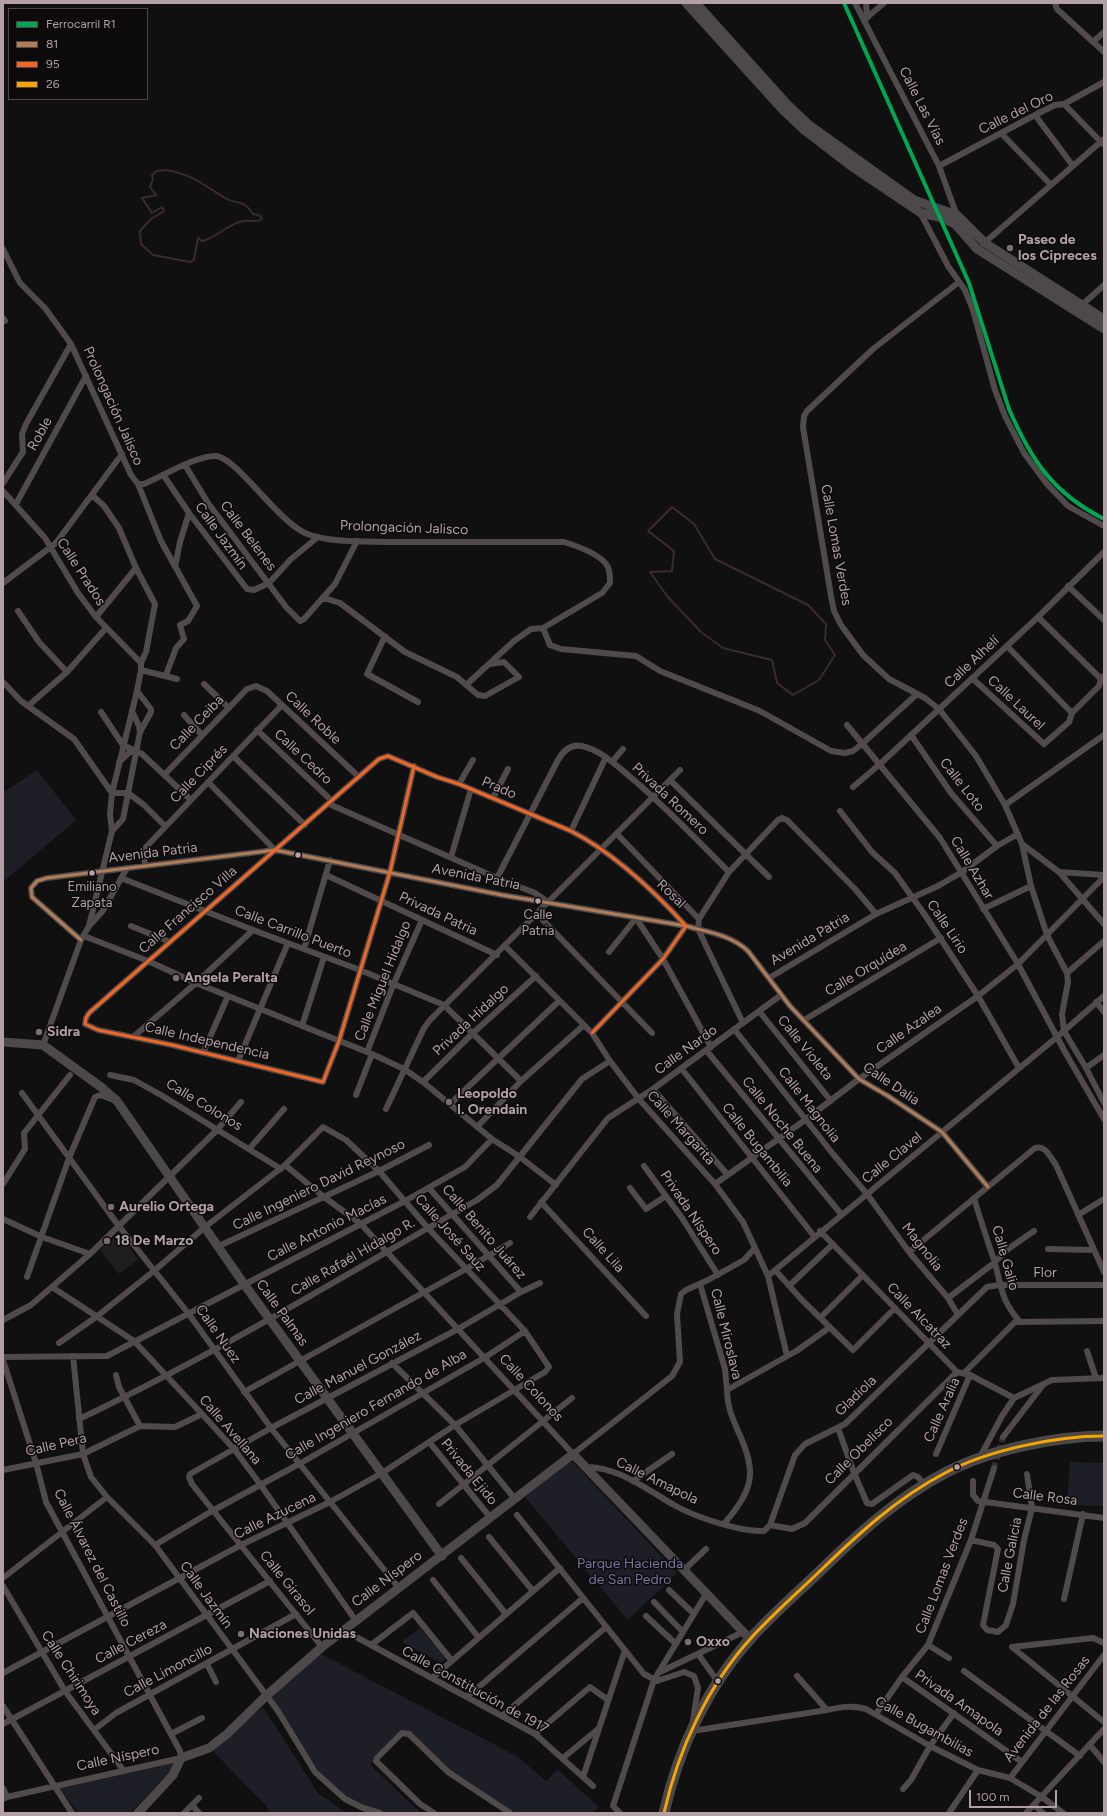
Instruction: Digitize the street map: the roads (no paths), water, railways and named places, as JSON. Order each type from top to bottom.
[{"type":"highway","points":[[664,1813],[671,1785],[691,1731],[747,1635],[774,1614],[858,1534],[925,1485],[946,1472],[979,1459],[1042,1442],[1068,1437],[1104,1436]]},
{"type":"street","points":[[686,3],[782,109],[804,130],[851,166],[921,213],[956,219],[977,249],[1104,328]]},
{"type":"street","points":[[696,3],[778,94],[809,125],[914,200],[956,219],[985,243],[1104,319]]},
{"type":"street","name":"Calle Las Vías","points":[[855,3],[866,19],[938,166],[956,219]]},
{"type":"street","points":[[866,3],[866,19]]},
{"type":"street","points":[[866,19],[884,3]]},
{"type":"street","points":[[1055,4],[1104,52]]},
{"type":"street","points":[[1093,42],[1104,32]]},
{"type":"street","name":"Calle del Oro","points":[[938,166],[1035,115],[1055,105],[1064,104],[1104,82]]},
{"type":"street","points":[[977,249],[1103,142],[1064,104]]},
{"type":"street","points":[[1035,115],[1073,166]]},
{"type":"street","points":[[1002,133],[1051,185]]},
{"type":"street","points":[[914,200],[959,282],[965,290],[973,310],[1000,403],[1024,453],[1047,484],[1068,506],[1104,526]]},
{"type":"street","name":"Prolongación Jalisco","points":[[3,249],[4,257],[20,283],[44,308],[71,344],[131,475],[138,484],[144,484],[211,456],[218,457],[226,460],[284,518],[305,533],[318,537],[358,541],[564,542],[581,548],[604,561],[608,567],[610,583],[602,593],[543,628]]},
{"type":"street","name":"Calle Lomas Verdes","points":[[959,282],[897,329],[859,362],[807,411],[803,421],[834,611],[841,625],[874,667],[889,679],[917,694],[939,709],[976,756],[1005,805],[1018,834],[1022,844],[1031,886],[1047,935],[1067,973]]},
{"type":"street","points":[[1082,305],[1104,285]]},
{"type":"street","points":[[3,483],[23,452],[22,434],[26,424],[71,344]]},
{"type":"street","name":"Roble","points":[[16,504],[86,376]]},
{"type":"street","points":[[3,583],[60,538],[122,454]]},
{"type":"street","name":"Calle Belenes","points":[[185,466],[208,503],[269,583],[291,559],[318,537]]},
{"type":"street","name":"Calle Jazmín","points":[[164,476],[189,513],[247,589],[254,590],[269,583]]},
{"type":"street","points":[[138,484],[161,541],[197,606],[188,621],[180,625],[184,639],[176,648],[166,675]]},
{"type":"street","name":"Calle Prados","points":[[3,491],[16,504],[50,546],[78,593],[96,617],[141,663]]},
{"type":"street","points":[[89,926],[101,871],[112,831],[110,814],[112,793],[137,691],[141,663],[146,652],[155,604],[136,568],[119,528],[104,506],[92,495]]},
{"type":"street","points":[[175,567],[180,542],[189,513]]},
{"type":"street","points":[[269,583],[286,607],[301,621],[331,590],[358,541]]},
{"type":"street","name":"Calle Alhelí","points":[[853,786],[880,764],[1007,646],[1068,586],[1101,560],[1104,552]]},
{"type":"street","points":[[96,617],[136,568]]},
{"type":"street","points":[[1068,586],[1104,620]]},
{"type":"street","points":[[331,590],[340,603],[405,652],[442,672],[450,674],[478,695],[484,696],[519,677],[504,662],[490,664]]},
{"type":"street","points":[[324,598],[340,603]]},
{"type":"street","points":[[18,611],[39,642],[67,672]]},
{"type":"street","points":[[1007,646],[1072,713],[1099,686],[1102,677],[1038,617]]},
{"type":"street","points":[[28,706],[67,672],[106,628]]},
{"type":"street","points":[[466,685],[514,641],[531,629],[543,628],[547,640],[554,648],[636,656],[660,671],[760,711],[831,751],[845,753],[853,751],[862,744],[917,694]]},
{"type":"street","points":[[384,636],[367,674],[418,702]]},
{"type":"street","points":[[141,670],[166,675],[177,679]]},
{"type":"street","name":"Calle Laurel","points":[[972,678],[1044,744],[1069,722],[1072,713]]},
{"type":"street","points":[[3,682],[28,706],[55,726],[69,734],[80,747],[112,793]]},
{"type":"street","points":[[204,684],[228,708]]},
{"type":"street","name":"Calle Roble","points":[[247,689],[256,686],[262,688],[359,777]]},
{"type":"street","points":[[1099,686],[1104,692]]},
{"type":"street","name":"Calle Ceiba","points":[[165,774],[247,689]]},
{"type":"street","points":[[137,691],[151,708],[151,712],[140,732]]},
{"type":"street","name":"Calle Ciprés","points":[[145,866],[144,850],[165,826],[282,705]]},
{"type":"street","points":[[112,831],[124,819],[137,751],[140,732],[139,726],[132,711]]},
{"type":"street","points":[[101,712],[123,745],[137,751],[165,774],[191,800]]},
{"type":"street","points":[[184,715],[202,735]]},
{"type":"street","name":"Calle Azhar","points":[[847,725],[928,822],[962,872],[983,909],[1018,964],[1057,1037]]},
{"type":"street","name":"Calle Cedro","points":[[257,730],[331,802]]},
{"type":"street","name":"Calle Loto","points":[[910,735],[951,793],[997,846]]},
{"type":"street","points":[[1005,805],[1104,735]]},
{"type":"street","name":"Privada Romero","points":[[530,814],[562,754],[567,749],[574,746],[591,749],[606,757],[653,796],[729,872]]},
{"type":"street","points":[[612,762],[623,749]]},
{"type":"street","points":[[119,762],[130,752],[137,751]]},
{"type":"street","points":[[233,756],[305,825]]},
{"type":"street","name":"Calle Francisco Villa","points":[[85,1024],[86,1018],[90,1013],[148,961],[384,756]]},
{"type":"street","name":"Prado","points":[[384,756],[392,756],[437,777],[459,784],[571,831],[603,849]]},
{"type":"street","points":[[571,831],[606,757]]},
{"type":"street","points":[[459,784],[473,760]]},
{"type":"street","points":[[339,1041],[380,900],[390,872],[414,766]]},
{"type":"street","points":[[493,798],[508,769]]},
{"type":"street","points":[[386,1109],[424,1028],[444,1005],[497,955],[680,770]]},
{"type":"street","points":[[670,780],[769,877]]},
{"type":"street","points":[[208,782],[275,850]]},
{"type":"street","points":[[451,857],[471,789]]},
{"type":"street","points":[[112,793],[128,793],[144,805],[165,826]]},
{"type":"street","points":[[331,802],[496,878],[535,893],[549,903]]},
{"type":"street","name":"Calle Lirio","points":[[840,811],[872,852],[895,873],[941,938],[978,996],[1019,1068]]},
{"type":"street","points":[[496,878],[530,814]]},
{"type":"street","points":[[743,1023],[698,929],[699,919],[729,872],[778,820],[782,818],[787,820],[856,890],[876,914]]},
{"type":"street","points":[[617,834],[699,919]]},
{"type":"street","name":"Avenida Patria","points":[[82,938],[34,899],[30,893],[31,888],[37,881],[47,878],[275,850],[549,903],[686,926],[712,932],[740,943],[769,978],[876,914],[938,886],[962,872],[997,846],[1018,834]]},
{"type":"street","points":[[1022,844],[1059,872],[1104,924]]},
{"type":"street","name":"Rosal","points":[[603,849],[667,906],[686,926]]},
{"type":"street","points":[[304,948],[330,860]]},
{"type":"street","points":[[3,1042],[43,1045],[82,938],[89,926],[102,912],[127,868]]},
{"type":"street","points":[[1059,872],[1104,876]]},
{"type":"street","name":"Privada Patria","points":[[326,875],[497,955]]},
{"type":"street","name":"Calle Azalea","points":[[715,1184],[727,1174],[806,1120],[859,1079],[978,996],[1018,964],[1083,900],[1104,876]]},
{"type":"street","name":"Calle Carrillo Puerto","points":[[121,878],[394,983],[444,1005],[521,1081]]},
{"type":"street","points":[[983,909],[1031,886]]},
{"type":"street","points":[[537,914],[623,1001],[652,1033]]},
{"type":"street","points":[[610,952],[636,918]]},
{"type":"street","name":"Calle Noche Buena","points":[[636,918],[663,959],[708,1048],[840,1214]]},
{"type":"street","name":"Calle Miguel Hidalgo","points":[[356,1095],[394,983],[422,920]]},
{"type":"street","points":[[131,926],[170,942]]},
{"type":"street","points":[[592,1033],[663,959],[686,926]]},
{"type":"street","points":[[133,1037],[196,983],[253,930]]},
{"type":"street","points":[[82,938],[148,961],[196,983],[370,1053],[404,1069],[423,1082],[492,1139],[520,1157],[556,1185]]},
{"type":"street","name":"Calle Orquídea","points":[[804,1020],[941,938]]},
{"type":"street","points":[[1104,941],[1067,973],[1068,982],[1062,1014],[1064,1031],[1104,1102]]},
{"type":"street","points":[[238,1060],[288,943]]},
{"type":"street","name":"Calle Margarita","points":[[506,946],[592,1033],[610,1061],[638,1098],[715,1184],[742,1222],[768,1276],[787,1356]]},
{"type":"street","points":[[302,1026],[324,957]]},
{"type":"street","name":"Privada Hidalgo","points":[[423,1082],[473,1033],[536,976]]},
{"type":"street","name":"Calle Dalia","points":[[769,978],[781,995],[859,1079],[888,1096],[942,1132],[988,1187]]},
{"type":"street","name":"Calle Nardo","points":[[530,1217],[608,1118],[653,1089],[781,995]]},
{"type":"street","points":[[203,1053],[228,996]]},
{"type":"street","name":"Calle Clavel","points":[[768,1276],[840,1214],[867,1194],[1057,1037],[1104,996]]},
{"type":"street","points":[[450,1104],[559,1001]]},
{"type":"street","points":[[1096,1002],[1104,1012]]},
{"type":"street","name":"Calle Violeta","points":[[759,1011],[831,1101]]},
{"type":"street","name":"Calle Independencia","points":[[85,1024],[98,1030],[238,1060],[324,1082],[339,1041]]},
{"type":"street","points":[[477,1127],[521,1081],[584,1025]]},
{"type":"street","name":"Calle Magnolia","points":[[734,1029],[867,1194]]},
{"type":"street","points":[[1057,1037],[1104,1119]]},
{"type":"street","name":"Calle Palmas","points":[[43,1045],[101,1087],[117,1101],[168,1177],[219,1246],[244,1284],[442,1556]]},
{"type":"street","points":[[1086,1068],[1104,1055]]},
{"type":"street","name":"Calle Rafaél Hidalgo R.","points":[[80,1419],[125,1397],[270,1319],[486,1194],[497,1185],[582,1078],[610,1061]]},
{"type":"street","name":"Calle Bugambilia","points":[[681,1068],[814,1236]]},
{"type":"street","points":[[3,1184],[25,1149],[24,1133],[70,1075]]},
{"type":"street","name":"Calle Colonos","points":[[110,1075],[134,1080],[217,1130],[283,1167],[361,1224],[585,1467],[747,1635]]},
{"type":"street","points":[[653,1089],[727,1174]]},
{"type":"street","name":"Calle Nuez","points":[[22,1093],[118,1225],[188,1313],[244,1392],[298,1464],[398,1587]]},
{"type":"street","points":[[26,1277],[42,1237],[69,1158],[96,1096],[101,1095],[117,1101]]},
{"type":"street","points":[[3,1320],[31,1305],[90,1254],[217,1130],[241,1102]]},
{"type":"street","points":[[250,1148],[284,1109]]},
{"type":"street","name":"Calle José Sauz","points":[[283,1167],[323,1127],[346,1140],[378,1172],[499,1305],[525,1331],[549,1367]]},
{"type":"street","name":"Calle Antonio Macías","points":[[3,1356],[107,1356],[429,1188],[465,1167],[492,1139]]},
{"type":"street","name":"Calle Ingeniero David Reynoso","points":[[219,1246],[378,1172],[429,1145]]},
{"type":"street","points":[[909,1252],[1035,1148],[1040,1147],[1045,1149],[1056,1165],[1104,1272]]},
{"type":"street","name":"Privada Níspero","points":[[644,1166],[682,1218],[718,1275]]},
{"type":"street","points":[[59,1343],[96,1317],[155,1270],[205,1227],[283,1167]]},
{"type":"street","name":"Calle Benito Juárez","points":[[429,1188],[521,1292]]},
{"type":"street","points":[[630,1188],[646,1209],[666,1196]]},
{"type":"street","name":"Magnolia","points":[[867,1194],[909,1252],[948,1298],[958,1315]]},
{"type":"street","name":"Calle Galio","points":[[974,1198],[994,1262],[1002,1297],[1020,1322]]},
{"type":"street","points":[[1078,1215],[1104,1199]]},
{"type":"street","name":"Calle Lila","points":[[541,1202],[646,1316]]},
{"type":"street","points":[[3,1219],[42,1237],[90,1254]]},
{"type":"street","name":"Calle Alcatraz","points":[[820,1231],[929,1343],[964,1373],[1014,1398]]},
{"type":"street","points":[[948,1298],[994,1262],[1008,1249],[1034,1231]]},
{"type":"street","points":[[244,1392],[510,1243]]},
{"type":"street","points":[[790,1286],[833,1244]]},
{"type":"street","points":[[700,1284],[744,1260],[755,1248]]},
{"type":"street","points":[[1048,1249],[1094,1250]]},
{"type":"street","points":[[775,1270],[853,1350],[894,1308]]},
{"type":"street","points":[[821,1317],[863,1275]]},
{"type":"street","name":"Calle Manuel González","points":[[189,1477],[193,1472],[271,1428],[458,1329],[521,1292],[540,1283]]},
{"type":"street","name":"Calle Miroslava","points":[[700,1284],[725,1369],[729,1412],[746,1447],[750,1463],[751,1479],[746,1494],[724,1524]]},
{"type":"street","name":"Calle Níspero","points":[[5,1798],[53,1786],[124,1772],[181,1758],[209,1748],[227,1734],[266,1696],[322,1647],[398,1587],[442,1556],[672,1376],[680,1362],[677,1314],[680,1296],[686,1290],[700,1284]]},
{"type":"street","name":"Flor","points":[[987,1287],[999,1284],[1104,1285]]},
{"type":"street","name":"Calle Avellana","points":[[52,1287],[134,1341],[234,1449],[356,1621]]},
{"type":"street","name":"Gladiola","points":[[764,1531],[770,1525],[795,1455],[805,1444],[845,1424],[987,1287]]},
{"type":"street","points":[[1020,1322],[1104,1321]]},
{"type":"street","name":"Calle Obelisco","points":[[770,1525],[792,1529],[798,1527],[854,1473],[964,1373],[1015,1322],[1020,1322]]},
{"type":"street","points":[[727,1390],[787,1356],[830,1327]]},
{"type":"street","name":"Calle Ingeniero Fernando de Alba","points":[[155,1545],[212,1511],[484,1358],[525,1331]]},
{"type":"street","points":[[1087,1351],[1096,1378]]},
{"type":"street","name":"Calle Jazmín","points":[[73,1356],[83,1454],[91,1477],[107,1497],[155,1545],[266,1696],[315,1772],[344,1798],[362,1808],[380,1813]]},
{"type":"street","name":"Calle Álvarez del Castillo","points":[[3,1360],[36,1463],[46,1502],[150,1694],[180,1751],[181,1758]]},
{"type":"street","points":[[392,1363],[455,1425],[515,1499]]},
{"type":"street","name":"Calle Azucena","points":[[3,1673],[242,1545],[330,1502],[382,1473],[430,1443],[455,1425],[545,1372],[549,1367]]},
{"type":"street","name":"Calle Aralia","points":[[936,1454],[964,1373]]},
{"type":"street","points":[[116,1375],[119,1387],[140,1426]]},
{"type":"street","points":[[979,1459],[1002,1416],[1014,1398],[1052,1380],[1104,1378]]},
{"type":"street","points":[[1002,1437],[1045,1383]]},
{"type":"street","points":[[439,1504],[542,1420],[572,1398]]},
{"type":"street","name":"Calle Pera","points":[[3,1470],[83,1454],[140,1426],[175,1427],[202,1414]]},
{"type":"street","points":[[838,1428],[865,1500],[870,1504],[913,1475],[918,1477],[925,1485]]},
{"type":"street","name":"Privada Ejido","points":[[430,1443],[490,1517]]},
{"type":"street","points":[[633,1481],[672,1454]]},
{"type":"street","name":"Calle Amapola","points":[[585,1467],[600,1467],[633,1481],[675,1506],[724,1524],[764,1531]]},
{"type":"street","name":"Calle Lomas Verdes","points":[[876,1714],[902,1677],[928,1645],[971,1540],[994,1468]]},
{"type":"street","name":"Calle Galicia","points":[[971,1540],[994,1546],[998,1549],[983,1625],[987,1630],[993,1632],[1002,1629],[1006,1625],[1013,1604],[1024,1540],[1032,1508],[1028,1474]]},
{"type":"street","name":"Calle Girasol","points":[[189,1477],[192,1484],[212,1511],[242,1545],[322,1647]]},
{"type":"street","points":[[973,1481],[973,1495],[978,1501],[983,1501]]},
{"type":"street","points":[[3,1578],[107,1497]]},
{"type":"street","name":"Calle Rosa","points":[[983,1501],[1104,1518]]},
{"type":"street","points":[[1064,1599],[1083,1514]]},
{"type":"street","points":[[516,1515],[560,1568],[640,1670],[654,1680],[660,1681],[684,1672],[692,1674],[696,1679],[698,1688],[691,1731]]},
{"type":"street","points":[[489,1537],[533,1591]]},
{"type":"street","points":[[684,1570],[706,1549]]},
{"type":"street","points":[[461,1558],[506,1614]]},
{"type":"street","points":[[432,1678],[560,1568]]},
{"type":"street","points":[[433,1580],[479,1638]]},
{"type":"street","name":"Calle Cereza","points":[[3,1724],[270,1581]]},
{"type":"street","name":"Calle Chirimoya","points":[[3,1586],[65,1691],[124,1772]]},
{"type":"street","points":[[669,1590],[694,1614]]},
{"type":"street","points":[[620,1813],[613,1806],[654,1680],[706,1594]]},
{"type":"street","points":[[467,1697],[583,1598]]},
{"type":"street","points":[[654,1602],[683,1632]]},
{"type":"street","points":[[371,1645],[413,1613],[452,1661]]},
{"type":"street","name":"Calle Limoncillo","points":[[94,1730],[116,1713],[296,1614]]},
{"type":"street","points":[[646,1616],[676,1644]]},
{"type":"street","points":[[502,1716],[606,1626]]},
{"type":"street","points":[[658,1673],[698,1654],[747,1635]]},
{"type":"street","name":"Calle Constitución de 1917","points":[[358,1638],[535,1734],[593,1786]]},
{"type":"street","points":[[1104,1643],[1093,1638],[1012,1648],[1104,1722]]},
{"type":"street","points":[[928,1645],[948,1658]]},
{"type":"street","points":[[583,1777],[625,1650]]},
{"type":"street","points":[[698,1654],[719,1683]]},
{"type":"street","name":"Avenida de las Rosas","points":[[1010,1778],[1104,1655]]},
{"type":"street","points":[[207,1664],[216,1682]]},
{"type":"street","points":[[964,1671],[1080,1756]]},
{"type":"street","points":[[797,1676],[827,1710]]},
{"type":"street","name":"Privada Amapola","points":[[902,1677],[1022,1762]]},
{"type":"street","points":[[535,1734],[590,1687],[608,1700]]},
{"type":"street","points":[[3,1706],[53,1786],[72,1813]]},
{"type":"street","name":"Calle Bugambilias","points":[[691,1731],[845,1706],[856,1706],[876,1714],[930,1746],[978,1770],[1010,1778],[1042,1797],[1063,1813]]},
{"type":"street","points":[[903,1789],[911,1780],[930,1746],[954,1713]]},
{"type":"street","points":[[171,1734],[202,1718]]},
{"type":"street","points":[[563,1758],[598,1729]]},
{"type":"street","points":[[1026,1813],[1104,1729]]},
{"type":"street","points":[[434,1813],[420,1804],[376,1761],[377,1758],[402,1733],[409,1734],[448,1772],[510,1813]]},
{"type":"street","points":[[1090,1745],[1104,1762]]},
{"type":"street","points":[[138,1813],[177,1770],[181,1758]]},
{"type":"street","points":[[949,1813],[978,1770]]},
{"type":"street","points":[[3,1788],[5,1798]]},
{"type":"street","points":[[184,1813],[199,1798]]},
{"type":"street","points":[[192,1805],[199,1813]]},
{"type":"street","points":[[1034,1805],[1043,1813]]},
{"type":"waterway","points":[[167,170],[191,178],[225,198],[245,205],[253,214],[261,216],[262,219],[257,221],[238,222],[213,237],[202,241],[198,238],[194,260],[190,262],[153,255],[141,244],[140,231],[151,219],[164,211],[162,207],[152,213],[142,198],[156,195],[150,187],[153,179],[152,175],[157,171],[167,170]]},
{"type":"waterway","points":[[672,507],[694,524],[715,559],[808,605],[826,624],[825,640],[835,655],[819,680],[793,695],[777,683],[772,660],[723,648],[701,632],[667,596],[650,572],[672,571],[674,551],[648,531],[672,507]]},
{"type":"tunnel","points":[[994,1468],[1003,1437]]},
{"type":"rail line","name":"R1","points":[[844,3],[969,283],[1009,409],[1017,427],[1035,459],[1057,486],[1086,509],[1104,519]]},
{"type":"place","name":"Paseo de los Cipreces","points":[[1010,248]]},
{"type":"place","name":"Emiliano Zapata","points":[[92,873]]},
{"type":"place","name":"Calle Patria","points":[[538,901]]},
{"type":"place","name":"Angela Peralta","points":[[176,978]]},
{"type":"place","name":"Sidra","points":[[39,1032]]},
{"type":"place","name":"Leopoldo I. Orendain","points":[[449,1102]]},
{"type":"place","name":"Aurelio Ortega","points":[[111,1207]]},
{"type":"place","name":"18 De Marzo","points":[[107,1241]]},
{"type":"place","name":"Naciones Unidas","points":[[241,1634]]},
{"type":"place","name":"Oxxo","points":[[688,1642]]},
{"type":"park label","name":"Parque Hacienda de San Pedro","points":[[630,1572]]}]
